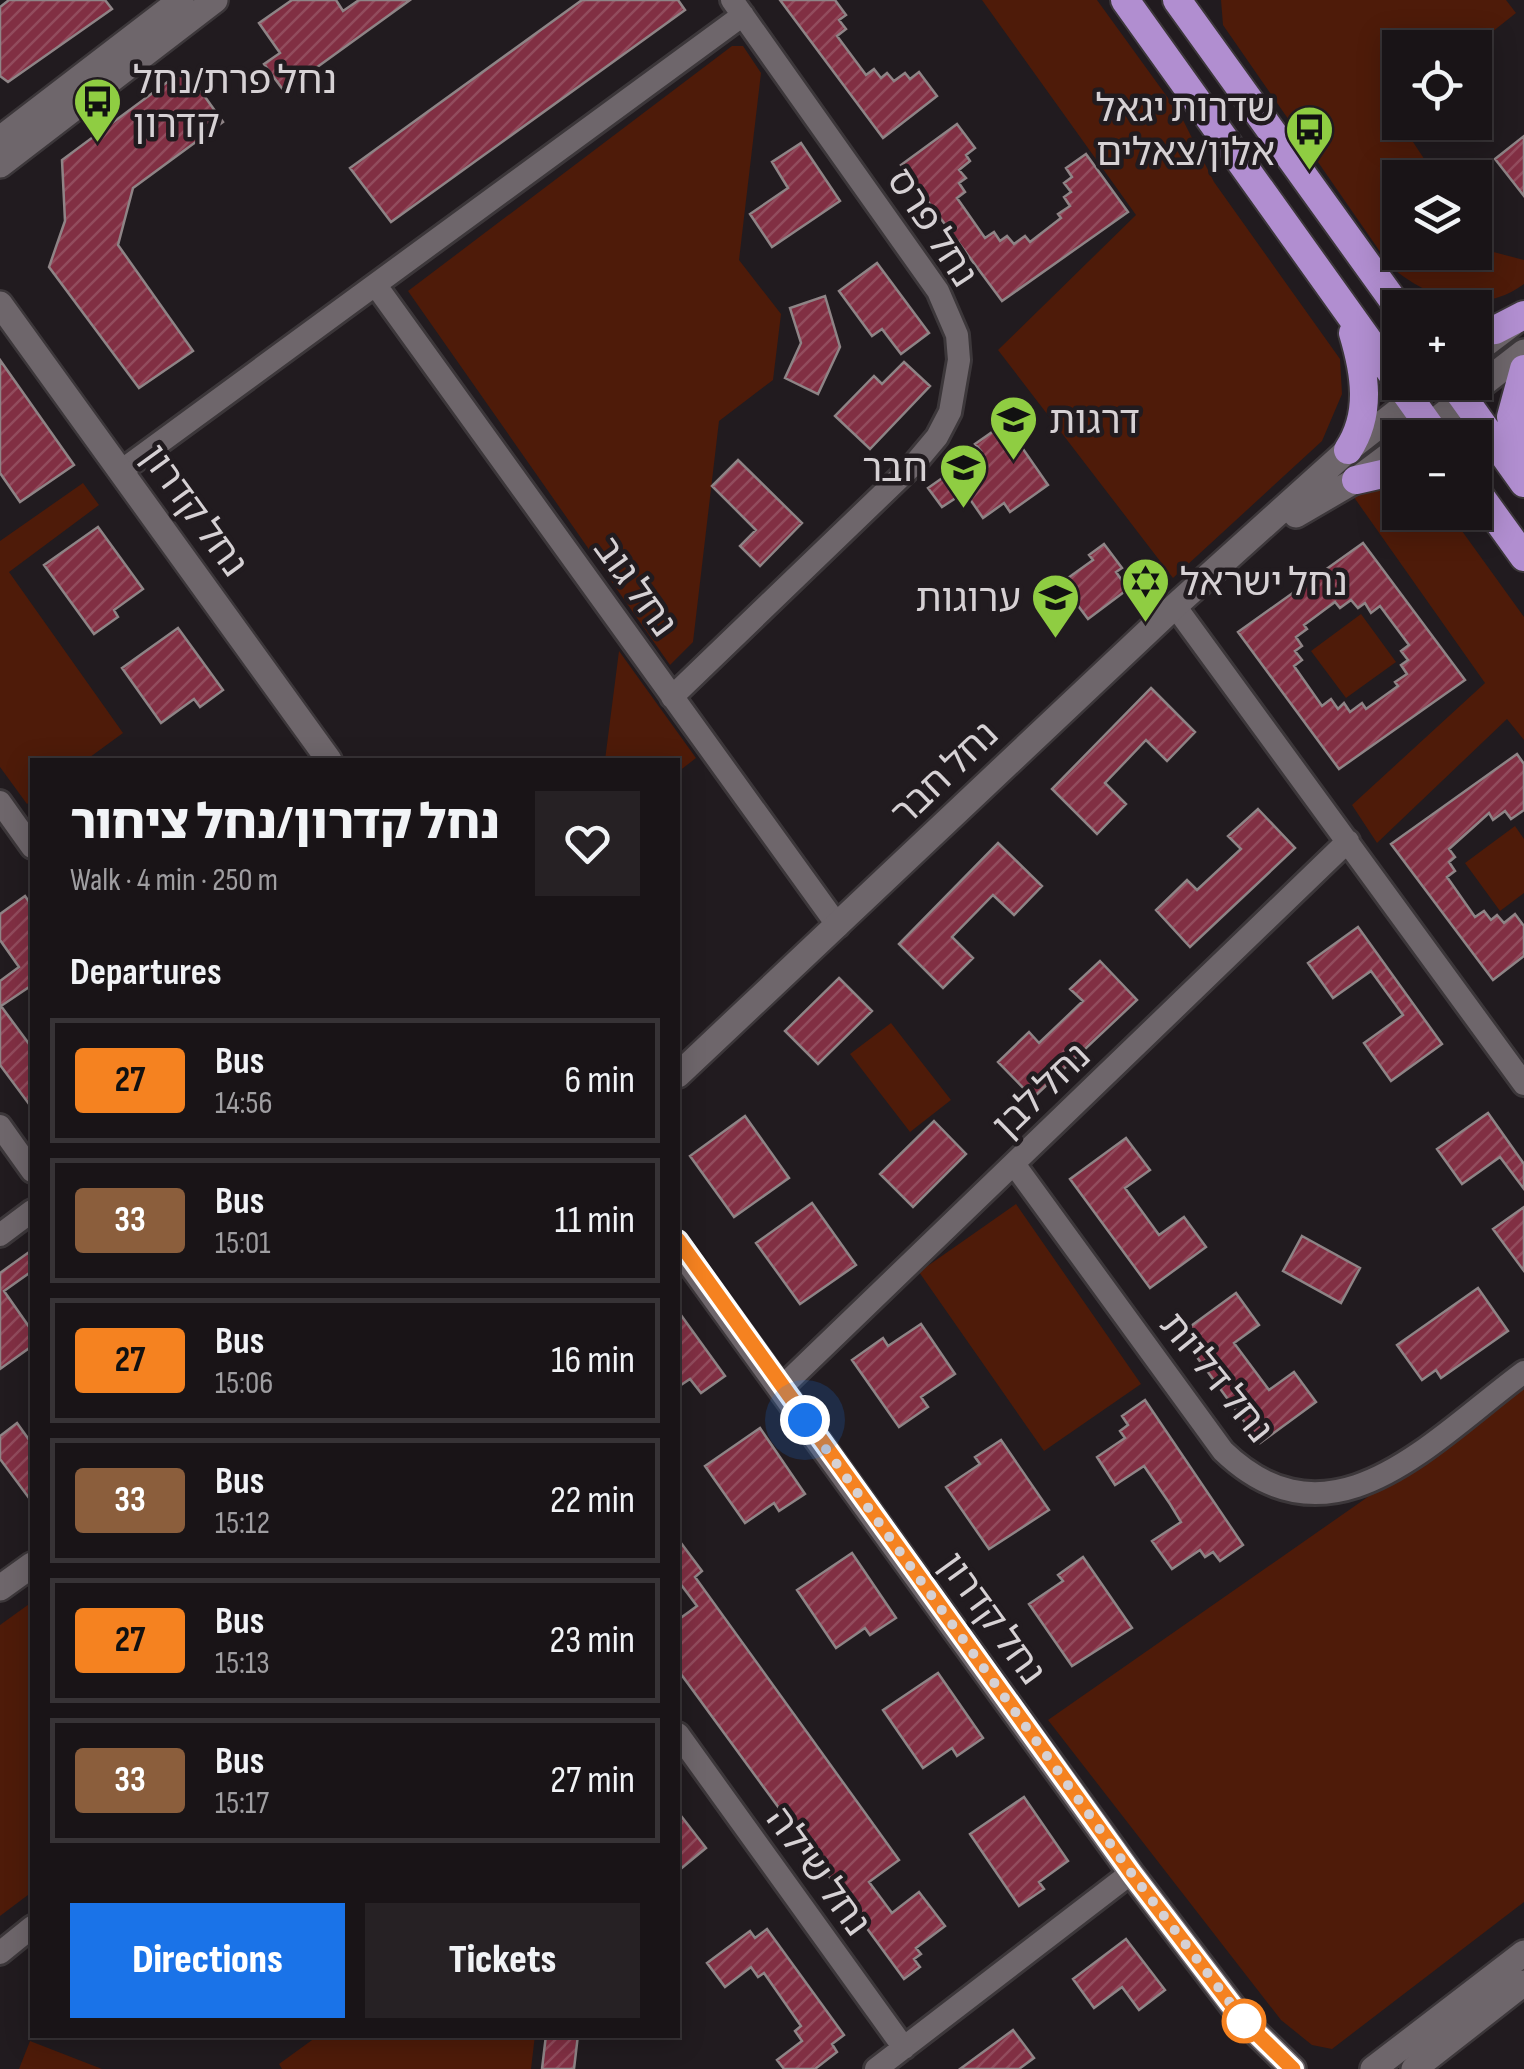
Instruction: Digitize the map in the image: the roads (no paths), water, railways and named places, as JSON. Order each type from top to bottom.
[{"type":"highway","points":[[1124,0],[1411,401],[1420,420]]},
{"type":"highway","points":[[1177,0],[1386,290]]},
{"type":"highway","points":[[1344,308],[1360,358],[1364,392],[1362,426],[1348,450]]},
{"type":"highway","points":[[1492,330],[1524,315]]},
{"type":"highway","points":[[1524,369],[1514,390],[1511,416],[1524,471]]},
{"type":"highway","points":[[1464,400],[1524,483]]},
{"type":"highway","points":[[1356,480],[1382,474]]},
{"type":"highway","points":[[1492,517],[1524,557]]},
{"type":"street","points":[[0,165],[215,0]]},
{"type":"street","points":[[0,138],[177,1]]},
{"type":"street","name":"נחל פרס","points":[[121,471],[377,287],[738,8],[938,291],[957,336],[956,386],[944,425],[916,462],[672,696]]},
{"type":"street","name":"נחל גוב","points":[[377,287],[838,926]]},
{"type":"street","name":"נחל קדרון","points":[[0,304],[328,758]]},
{"type":"street","points":[[1492,339],[1524,315]]},
{"type":"street","points":[[1492,371],[1524,352]]},
{"type":"street","name":"נחל חבר","points":[[686,1068],[1174,606],[1348,450],[1411,401]]},
{"type":"street","name":"נחל חבר","points":[[1248,542],[1356,480],[1382,460]]},
{"type":"street","points":[[1174,606],[1524,1084]]},
{"type":"street","points":[[0,802],[30,844]]},
{"type":"street","name":"נחל לבן","points":[[781,1388],[1348,841]]},
{"type":"street","points":[[0,1126],[30,1168]]},
{"type":"street","name":"נחל דליות","points":[[1014,1164],[1205,1430],[1240,1468],[1280,1491],[1328,1496],[1375,1478],[1524,1372]]},
{"type":"street","points":[[0,1235],[30,1212]]},
{"type":"street","name":"נחל קדרון","points":[[680,1248],[1132,1874],[1243,2020],[1292,2069]]},
{"type":"street","points":[[0,1588],[30,1566]]},
{"type":"street","name":"נחל שילה","points":[[680,1737],[904,2048]]},
{"type":"street","points":[[876,2069],[1132,1874]]},
{"type":"street","points":[[0,1953],[30,1929]]},
{"type":"street","points":[[1374,2069],[1524,1953]]},
{"type":"street","points":[[1414,2069],[1524,1983]]},
{"type":"street","name":"נחל קדרון","points":[[1243,2020],[1268,2069]]},
{"type":"place","name":"נחל פרת/נחל קדרון","points":[[98,144]]},
{"type":"place","name":"שדרות יגאל אלון/צאלים","points":[[1310,172]]},
{"type":"place","name":"דרגות","points":[[1014,462]]},
{"type":"place","name":"חבר","points":[[963,510]]},
{"type":"place","name":"נחל ישראל","points":[[1145,624]]},
{"type":"place","name":"ערוגות","points":[[1056,640]]}]
